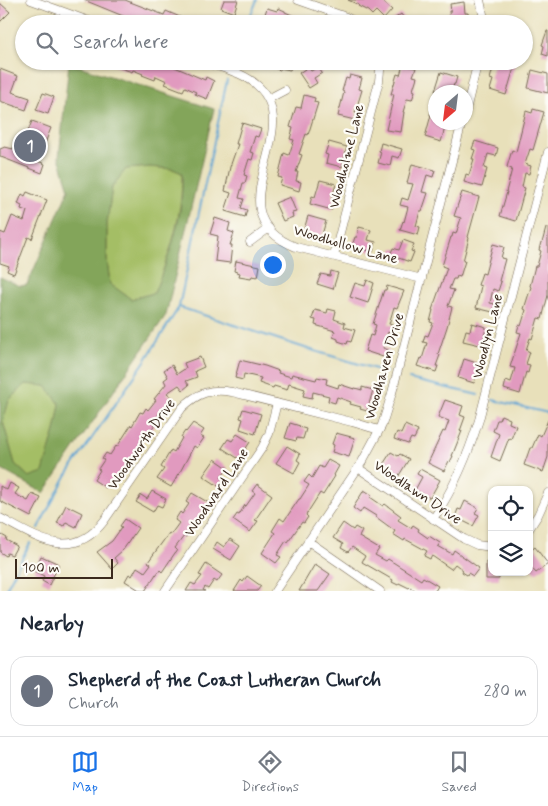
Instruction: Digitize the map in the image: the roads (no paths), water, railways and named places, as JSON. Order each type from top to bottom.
[{"type":"street","points":[[31,0],[73,15]]},
{"type":"street","points":[[298,0],[340,15]]},
{"type":"street","points":[[480,0],[483,15]]},
{"type":"street","points":[[226,70],[247,78],[261,89],[268,99],[273,114],[273,129],[260,186],[259,199],[262,216],[269,228],[250,242]]},
{"type":"street","name":"Woodholme Lane","points":[[334,256],[379,82],[380,70]]},
{"type":"street","points":[[472,85],[476,70]]},
{"type":"street","points":[[268,99],[284,90]]},
{"type":"street","name":"Woodhaven Drive","points":[[275,591],[358,468],[379,430],[392,393],[460,130]]},
{"type":"street","name":"Woodlyn Lane","points":[[433,519],[456,479],[469,451],[477,427],[548,152]]},
{"type":"street","name":"Woodhollow Lane","points":[[269,228],[279,238],[292,245],[422,279]]},
{"type":"street","name":"Woodworth Drive","points":[[0,518],[49,542],[65,544],[81,540],[94,533],[178,412],[193,398],[206,392],[217,390],[232,392],[379,430]]},
{"type":"street","name":"Woodward Lane","points":[[165,591],[265,444],[276,403]]},
{"type":"street","name":"Woodlawn Drive","points":[[358,468],[469,542],[488,547]]},
{"type":"street","points":[[533,523],[548,493]]},
{"type":"street","points":[[308,541],[380,591]]},
{"type":"waterway","points":[[251,15],[257,0]]},
{"type":"waterway","points":[[38,528],[66,476],[145,361],[179,307],[227,80]]},
{"type":"waterway","points":[[179,307],[386,372]]},
{"type":"waterway","points":[[409,379],[478,395]]},
{"type":"waterway","points":[[493,400],[548,413]]},
{"type":"waterway","points":[[5,591],[30,543]]},
{"type":"place","name":"Shepherd of the Coast Lutheran Church","points":[[30,146]]}]
